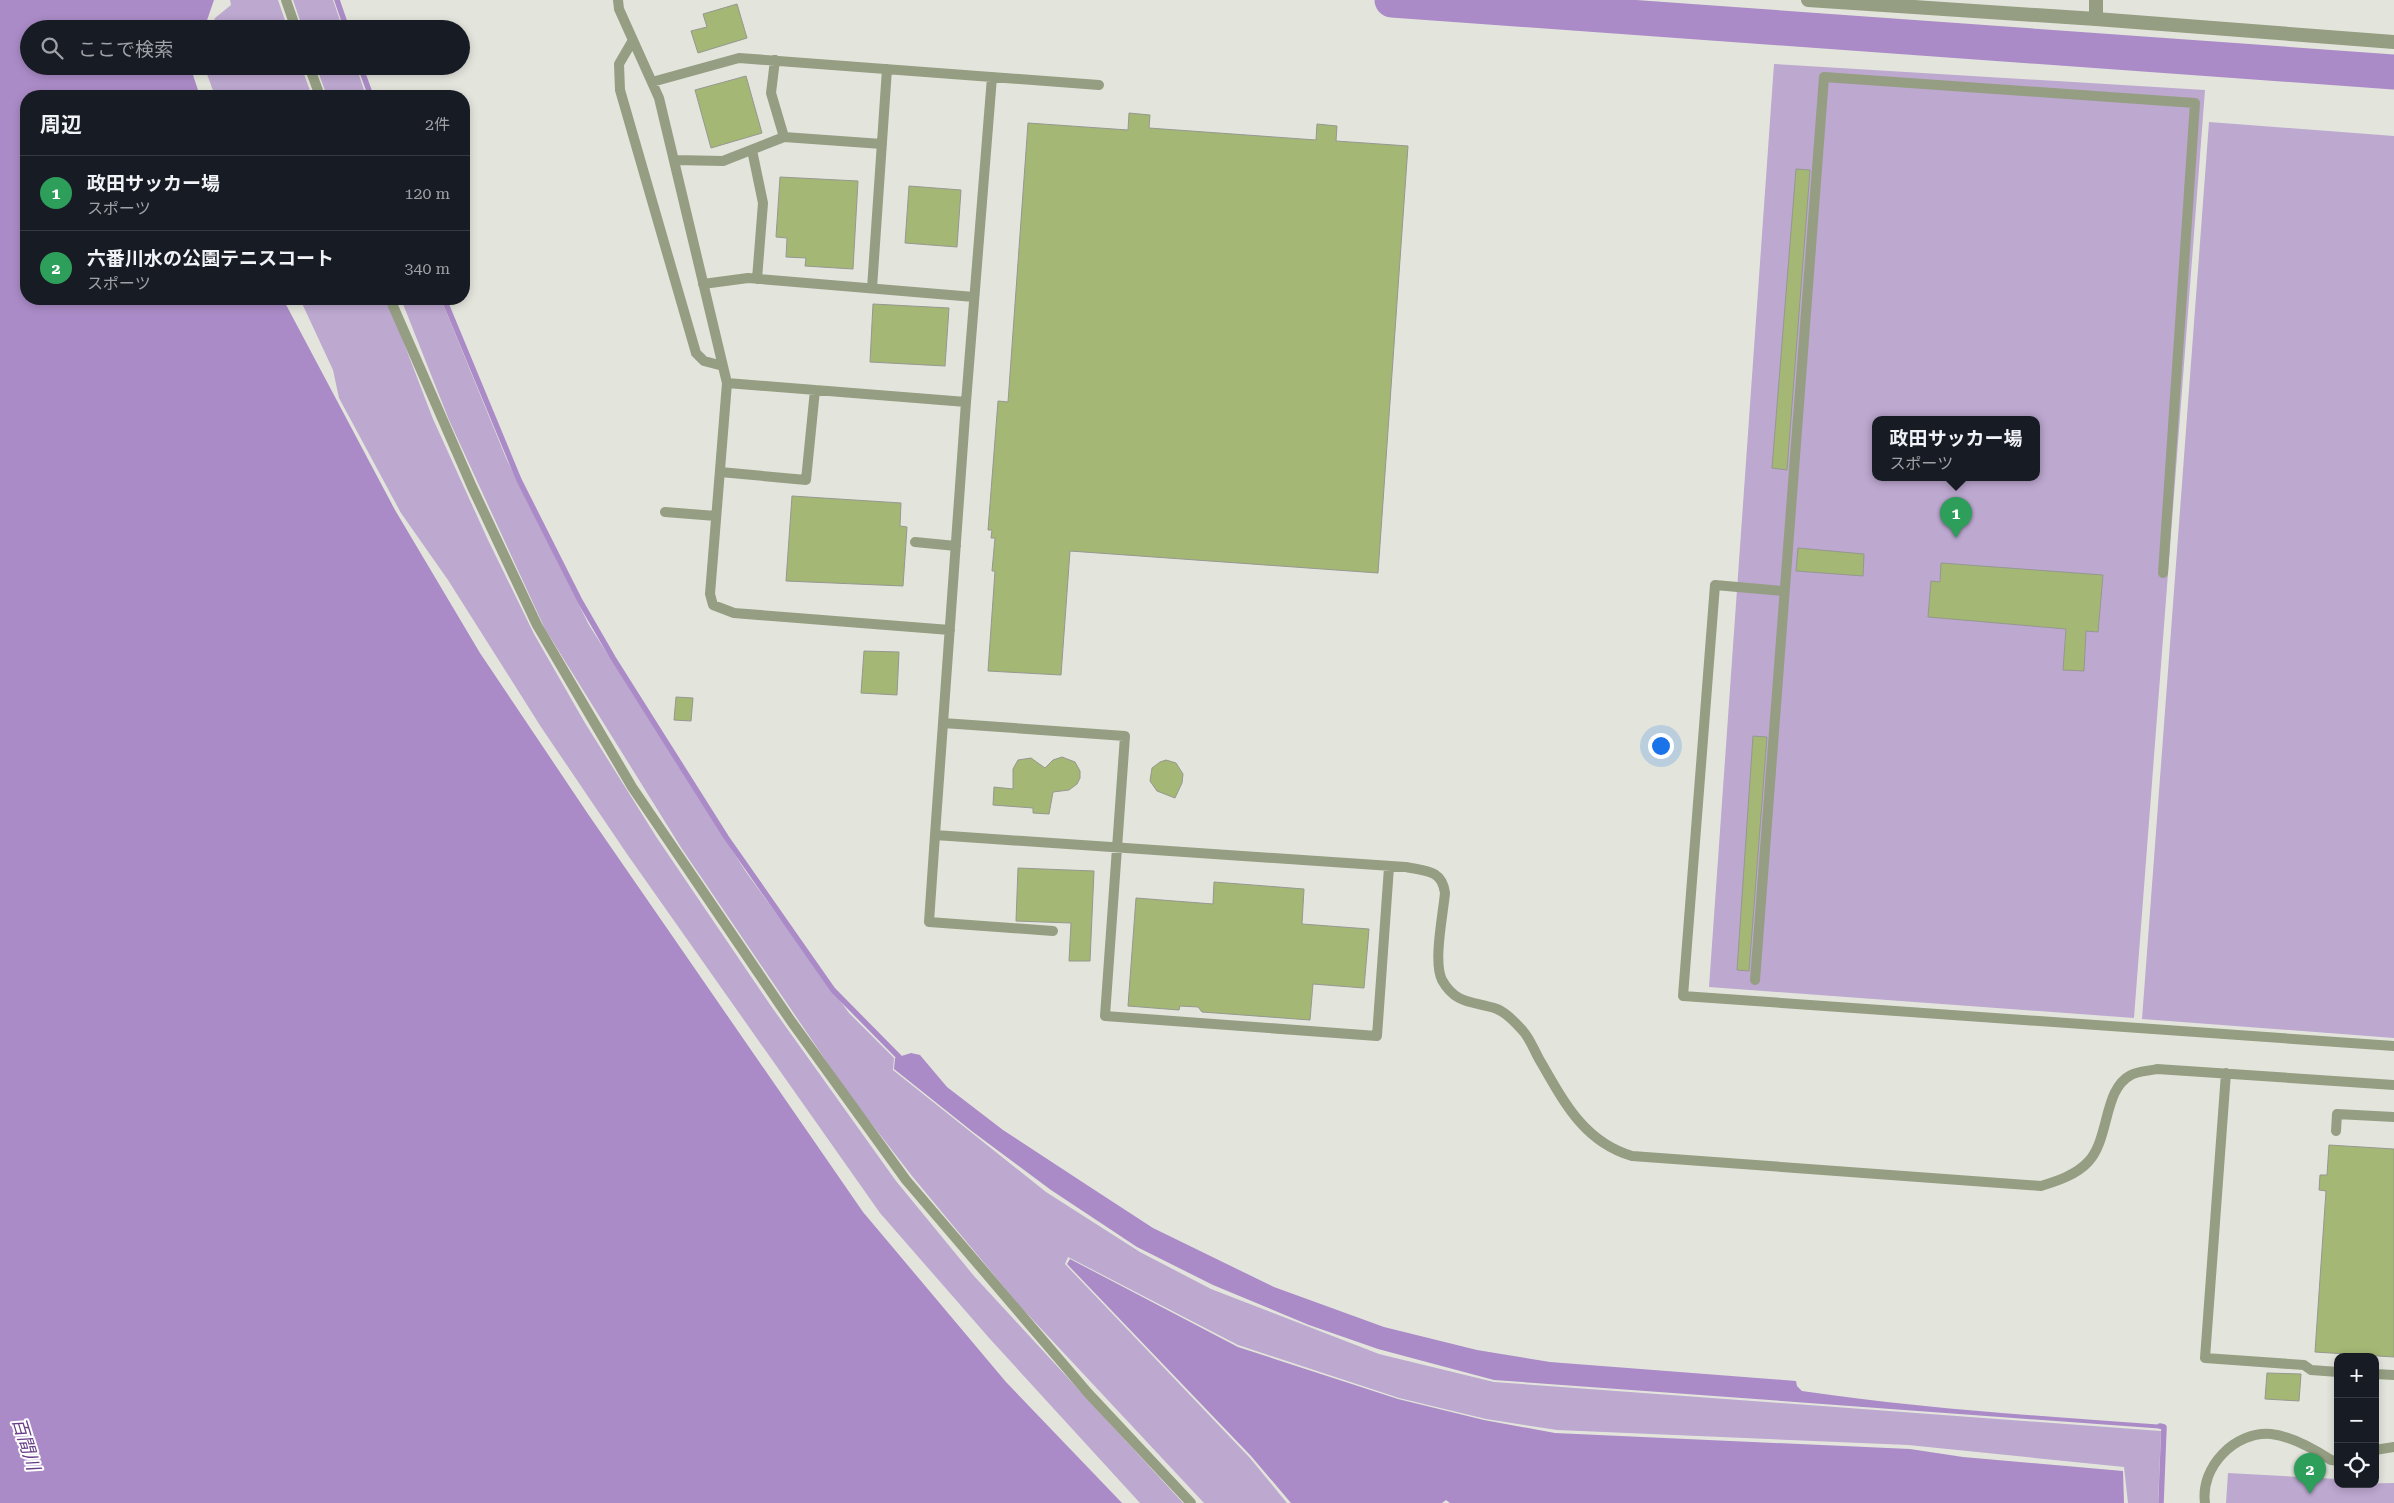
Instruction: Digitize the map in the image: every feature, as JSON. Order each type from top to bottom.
[{"type":"street","points":[[1808,0],[2096,19],[2394,42]]},
{"type":"street","points":[[2096,0],[2096,19]]},
{"type":"lane","points":[[286,0],[293,20]]},
{"type":"lane","points":[[618,0],[619,9],[658,98],[727,383],[710,594],[714,605],[734,613],[950,630]]},
{"type":"lane","points":[[633,40],[619,64],[620,90],[696,354],[704,361],[723,366]]},
{"type":"lane","points":[[652,82],[739,58],[1099,85]]},
{"type":"lane","points":[[775,60],[771,93],[784,138]]},
{"type":"lane","points":[[872,288],[887,69]]},
{"type":"lane","points":[[312,75],[318,90]]},
{"type":"lane","points":[[992,77],[966,402],[929,922],[1053,931]]},
{"type":"lane","points":[[1754,980],[1824,77],[2195,103],[2162,573]]},
{"type":"lane","points":[[674,160],[724,161],[784,138],[882,144]]},
{"type":"lane","points":[[752,150],[763,203],[757,278]]},
{"type":"lane","points":[[704,284],[757,278],[974,297]]},
{"type":"lane","points":[[393,305],[472,487],[537,625],[632,787],[791,1021],[906,1180],[1088,1393],[1191,1503]]},
{"type":"lane","points":[[727,383],[966,402]]},
{"type":"lane","points":[[720,472],[806,480],[815,390]]},
{"type":"lane","points":[[665,512],[716,516]]},
{"type":"lane","points":[[915,542],[956,546]]},
{"type":"lane","points":[[1783,591],[1715,586],[1683,996],[2394,1046]]},
{"type":"lane","points":[[943,723],[1125,736],[1106,1016],[1377,1036],[1389,867]]},
{"type":"lane","points":[[935,834],[1389,867],[1431,872],[1440,877],[1445,893],[1438,963],[1441,978],[1451,992],[1465,1002],[1498,1010],[1511,1018],[1524,1032],[1542,1065],[1581,1123],[1595,1138],[1613,1150],[1632,1156],[2040,1186],[2064,1179],[2088,1163],[2099,1145],[2114,1091],[2131,1075],[2157,1069],[2394,1085]]},
{"type":"lane","points":[[2226,1073],[2205,1358],[2304,1365],[2311,1370],[2334,1372]]},
{"type":"lane","points":[[2336,1131],[2337,1114],[2394,1117]]},
{"type":"lane","points":[[2379,1374],[2394,1375]]},
{"type":"lane","points":[[2205,1503],[2204,1493],[2208,1476],[2217,1461],[2228,1449],[2243,1439],[2258,1434],[2272,1434],[2292,1439],[2334,1460]]},
{"type":"lane","points":[[2379,1449],[2394,1447]]},
{"type":"shaded area","points":[[230,0],[278,0],[285,20],[214,20],[231,5]]},
{"type":"shaded area","points":[[293,0],[333,0],[340,20],[300,20]]},
{"type":"shaded area","points":[[1774,64],[2205,90],[2134,1018],[1709,987]]},
{"type":"shaded area","points":[[207,75],[304,75],[310,90],[213,90]]},
{"type":"shaded area","points":[[319,75],[359,75],[364,90],[325,90]]},
{"type":"shaded area","points":[[2209,122],[2394,136],[2394,1038],[2142,1019]]},
{"type":"shaded area","points":[[303,305],[389,305],[433,419],[488,540],[534,634],[585,723],[657,838],[771,1006],[896,1181],[974,1276],[1183,1503],[1140,1503],[990,1339],[880,1213],[627,854],[541,727],[448,580],[401,513],[339,398],[333,370]]},
{"type":"shaded area","points":[[403,305],[443,305],[506,458],[589,625],[746,872],[849,1013],[894,1058],[893,1070],[1046,1192],[1140,1252],[1211,1289],[1379,1354],[1494,1382],[2161,1431],[2158,1503],[2128,1503],[2124,1467],[1908,1445],[1557,1430],[1486,1419],[1399,1398],[1238,1345],[1068,1257],[1065,1264],[1250,1458],[1287,1503],[1204,1503],[1018,1304],[912,1176],[850,1096],[682,849],[545,629],[449,420]]},
{"type":"shaded area","points":[[2228,1473],[2334,1479],[2334,1488],[2379,1488],[2379,1483],[2394,1483],[2394,1503],[2226,1503]]},
{"type":"water","name":"百間川","points":[[0,0],[214,0],[207,20],[20,20],[20,75],[193,75],[198,90],[20,90],[20,305],[286,305],[395,510],[480,653],[588,814],[863,1212],[1006,1382],[1122,1503],[0,1503]]},
{"type":"water","points":[[911,1053],[920,1055],[947,1087],[1003,1130],[1153,1228],[1274,1287],[1384,1327],[1477,1350],[1550,1362],[1796,1381],[1797,1386],[1802,1391],[1893,1403],[2165,1425],[2166,1429],[1494,1380],[1378,1349],[1309,1325],[1213,1285],[1137,1247],[1051,1190],[973,1132],[894,1069],[895,1058]]},
{"type":"water","points":[[1070,1259],[1238,1347],[1398,1399],[1484,1420],[1555,1433],[1910,1449],[1963,1457],[2123,1471],[2124,1503],[1450,1503],[1446,1500],[1442,1503],[1291,1503],[1251,1456],[1067,1264]]},
{"type":"building","points":[[737,4],[747,38],[698,53],[691,31],[707,27],[703,14]]},
{"type":"building","points":[[746,76],[762,133],[711,148],[695,90]]},
{"type":"building","points":[[1129,113],[1150,115],[1149,128],[1316,140],[1317,124],[1337,126],[1336,141],[1408,146],[1378,573],[1070,551],[1061,675],[988,671],[995,571],[992,571],[995,538],[991,538],[992,530],[988,530],[998,401],[1008,402],[1028,123],[1128,130]]},
{"type":"building","points":[[1796,169],[1810,170],[1787,470],[1772,468]]},
{"type":"building","points":[[780,177],[858,181],[853,269],[805,266],[806,258],[786,257],[787,238],[776,237]]},
{"type":"building","points":[[909,186],[961,190],[957,247],[905,243]]},
{"type":"building","points":[[873,304],[949,308],[945,366],[870,362]]},
{"type":"building","points":[[792,496],[901,503],[900,526],[907,527],[903,586],[786,581]]},
{"type":"building","points":[[1798,548],[1864,554],[1863,576],[1796,571]]},
{"type":"building","points":[[1941,563],[2103,575],[2098,632],[2086,631],[2084,671],[2063,670],[2066,629],[1928,617],[1931,581],[1940,582]]},
{"type":"building","points":[[864,651],[899,652],[897,695],[861,693]]},
{"type":"building","points":[[676,697],[693,698],[691,721],[674,720]]},
{"type":"building","points":[[1753,736],[1767,737],[1749,971],[1737,970]]},
{"type":"building","points":[[1062,757],[1075,762],[1080,771],[1080,778],[1077,784],[1069,790],[1053,792],[1049,814],[1033,813],[1033,808],[993,805],[994,787],[1013,789],[1013,769],[1018,760],[1031,758],[1045,768],[1053,760]]},
{"type":"building","points":[[1166,760],[1176,763],[1183,774],[1182,783],[1175,798],[1157,791],[1150,781],[1152,768]]},
{"type":"building","points":[[1018,868],[1094,871],[1090,961],[1069,961],[1071,923],[1016,921]]},
{"type":"building","points":[[1214,882],[1304,889],[1302,924],[1369,929],[1364,988],[1313,984],[1310,1020],[1202,1012],[1198,1007],[1180,1006],[1179,1010],[1128,1006],[1136,898],[1213,904]]},
{"type":"building","points":[[2329,1145],[2394,1149],[2394,1357],[2379,1356],[2379,1353],[2315,1352],[2326,1191],[2319,1190],[2320,1175],[2327,1175]]},
{"type":"building","points":[[2267,1373],[2301,1374],[2299,1401],[2265,1399]]},
{"type":"waterway","points":[[337,0],[344,20]]},
{"type":"waterway","points":[[1392,0],[2394,72]]},
{"type":"waterway","points":[[2107,41],[2108,53]]},
{"type":"waterway","points":[[363,75],[369,90]]},
{"type":"waterway","points":[[446,305],[519,480],[580,601],[613,658],[726,837],[833,990],[901,1059]]},
{"type":"waterway","points":[[2160,1426],[2164,1427],[2161,1503]]},
{"type":"place","name":"政田サッカー場","points":[[1956,538]]},
{"type":"place","name":"六番川水の公園テニスコート","points":[[2310,1494]]}]
